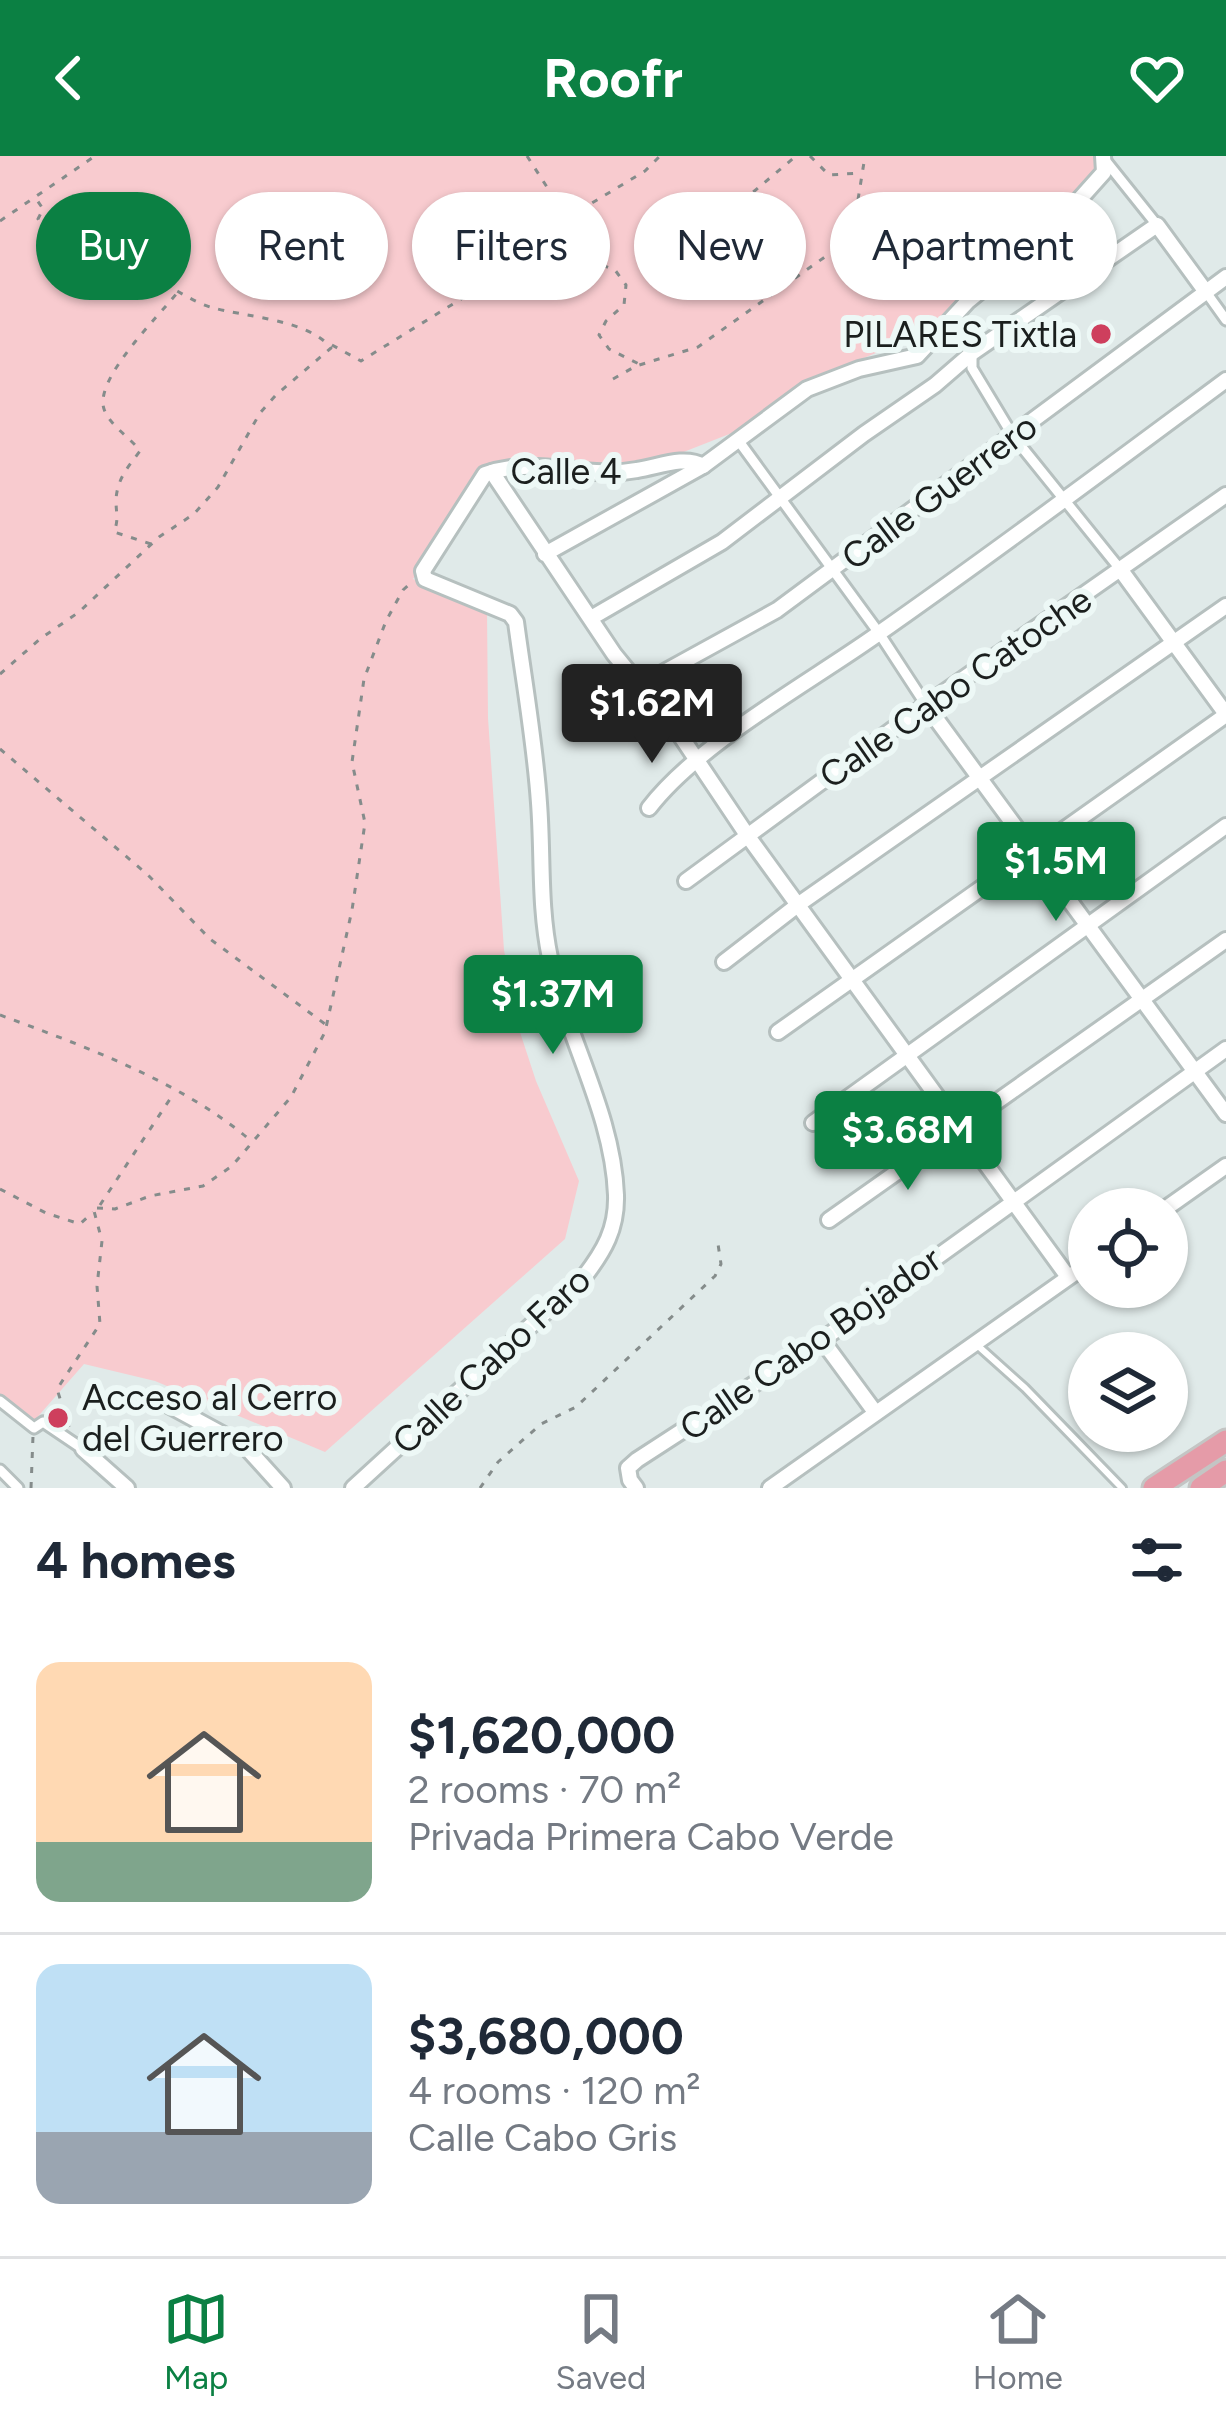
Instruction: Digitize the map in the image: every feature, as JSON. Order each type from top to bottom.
[{"type":"main road","points":[[1154,1488],[1226,1441]]},
{"type":"main road","points":[[1201,1488],[1226,1471]]},
{"type":"street","points":[[545,554],[738,440],[807,389],[859,369],[917,356],[989,282],[1045,238],[1104,172],[1104,158]]},
{"type":"street","points":[[1104,158],[1226,320]]},
{"type":"street","points":[[591,618],[722,542],[972,353],[1157,225]]},
{"type":"street","name":"Calle Guerrero","points":[[634,680],[777,610],[1226,277]]},
{"type":"street","points":[[778,1032],[1226,715],[1120,569],[1013,436],[972,368],[972,353],[948,323]]},
{"type":"street","points":[[649,808],[695,761],[1226,380]]},
{"type":"street","points":[[738,440],[1226,1114]]},
{"type":"street","name":"Calle 4","points":[[422,574],[478,482],[492,472],[524,464],[592,473],[699,463]]},
{"type":"street","points":[[492,472],[634,680],[680,735],[747,836],[1068,1276]]},
{"type":"street","name":"Calle Cabo Catoche","points":[[686,881],[926,705],[1226,495]]},
{"type":"street","name":"Calle Cabo Faro","points":[[353,1488],[584,1277],[611,1235],[616,1198],[608,1140],[560,1005],[549,952],[541,901],[539,801],[515,619],[422,574]]},
{"type":"street","points":[[724,962],[799,904],[1226,606]]},
{"type":"street","points":[[608,715],[634,680]]},
{"type":"street","points":[[813,1123],[1226,826]]},
{"type":"street","points":[[829,1220],[1226,940]]},
{"type":"street","name":"Calle Cabo Bojador","points":[[636,1488],[628,1468],[821,1340],[1226,1049]]},
{"type":"street","points":[[1188,1194],[1226,1168]]},
{"type":"street","points":[[770,1488],[1068,1278]]},
{"type":"street","points":[[821,1340],[875,1412]]},
{"type":"street","points":[[152,1396],[246,1447],[277,1485]]},
{"type":"street","points":[[0,1401],[34,1428],[43,1421],[128,1488]]},
{"type":"street","points":[[0,1470],[18,1488]]},
{"type":"lane","points":[[975,1342],[1122,1488]]},
{"type":"path","points":[[0,221],[95,156]]},
{"type":"path","points":[[527,156],[551,192]]},
{"type":"path","points":[[609,192],[660,156]]},
{"type":"path","points":[[753,192],[796,156]]},
{"type":"path","points":[[810,156],[829,175],[862,172]]},
{"type":"path","points":[[613,379],[698,347],[836,249],[857,206],[865,156]]},
{"type":"path","points":[[610,268],[626,285],[624,305],[599,334],[609,349],[640,365]]},
{"type":"path","points":[[191,298],[212,308],[249,313],[308,332],[361,361],[459,300]]},
{"type":"path","points":[[151,544],[114,532],[121,477],[140,452],[109,418],[103,394],[133,341],[145,334],[172,300]]},
{"type":"path","points":[[0,674],[79,612],[151,544],[194,514],[260,413],[330,344]]},
{"type":"path","points":[[96,1210],[203,1186],[232,1166],[291,1097],[326,1025],[352,910],[364,823],[352,762],[364,679],[403,590],[422,574]]},
{"type":"path","points":[[0,749],[148,875],[210,939],[326,1025]]},
{"type":"path","points":[[0,1015],[79,1044],[212,1108],[251,1141]]},
{"type":"path","points":[[0,1189],[80,1224],[96,1210],[175,1091]]},
{"type":"path","points":[[80,1447],[57,1389],[100,1324],[97,1286],[102,1241],[96,1210]]},
{"type":"path","points":[[480,1488],[498,1462],[541,1424],[576,1407],[715,1276],[721,1264],[718,1244]]},
{"type":"path","points":[[31,1488],[34,1428]]},
{"type":"shaded area","points":[[0,156],[1098,156],[1101,167],[1080,192],[830,192],[830,300],[966,300],[895,345],[811,380],[737,431],[648,466],[489,467],[413,579],[487,611],[488,718],[504,950],[517,1023],[579,1181],[565,1239],[325,1452],[155,1381],[84,1364],[34,1421],[0,1396]]},
{"type":"place","name":"PILARES Tixtla","points":[[1101,334]]},
{"type":"place","name":"Acceso al Cerro del Guerrero","points":[[58,1418]]}]
